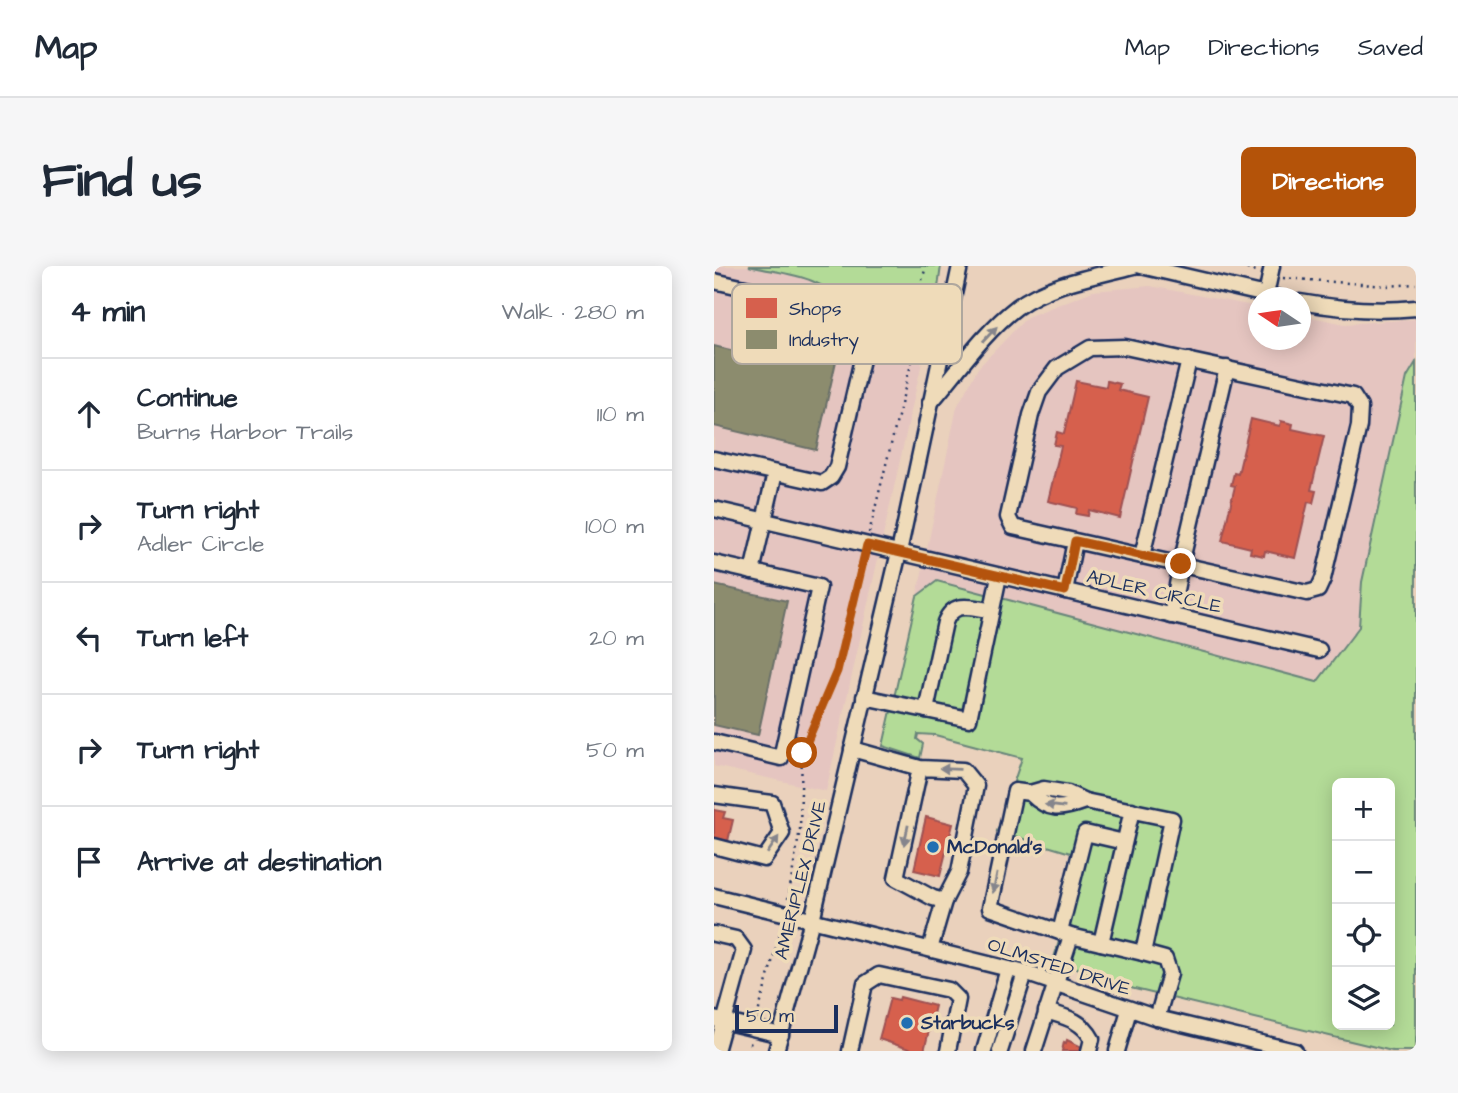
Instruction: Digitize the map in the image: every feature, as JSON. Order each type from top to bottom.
[{"type":"street","name":"AMERIPLEX DRIVE","points":[[956,284],[960,266]]},
{"type":"street","points":[[929,404],[992,330],[1018,307],[1072,283],[1134,266]]},
{"type":"street","points":[[1141,266],[1248,291]]},
{"type":"street","points":[[714,281],[732,285]]},
{"type":"street","points":[[1311,304],[1345,309],[1391,311],[1416,308]]},
{"type":"street","points":[[1125,347],[1227,368],[1353,396],[1360,407],[1359,426],[1323,579],[1318,590],[1307,593],[1013,527],[1008,517],[1031,415],[1039,392],[1057,368],[1090,348],[1125,347]]},
{"type":"street","points":[[1142,556],[1189,360]]},
{"type":"street","points":[[714,459],[822,483],[831,477],[837,467],[861,364]]},
{"type":"street","name":"AMERIPLEX DRIVE","points":[[776,1051],[812,920],[899,552],[938,364]]},
{"type":"street","points":[[1171,616],[1227,368]]},
{"type":"street","points":[[752,572],[775,473]]},
{"type":"street","name":"ADLER CIRCLE","points":[[714,509],[1318,650]]},
{"type":"street","points":[[1065,591],[1075,541]]},
{"type":"street","points":[[714,563],[819,587],[781,758],[714,742]]},
{"type":"street","points":[[864,697],[969,719],[999,576]]},
{"type":"street","points":[[926,710],[949,612],[957,607],[990,610]]},
{"type":"street","points":[[852,750],[920,768],[963,770],[976,786],[959,873],[944,901],[930,949]]},
{"type":"street","points":[[920,768],[896,878],[944,901]]},
{"type":"street","points":[[1143,953],[1172,819],[1084,801],[1068,793],[1044,789],[1030,793],[1015,791],[990,908],[1066,934],[1165,959],[1170,974],[1157,1018]]},
{"type":"street","points":[[714,795],[772,803],[782,833],[764,859],[714,846]]},
{"type":"street","points":[[1101,943],[1132,810]]},
{"type":"street","points":[[1034,1051],[1055,984],[1085,833],[1124,842]]},
{"type":"street","name":"OLMSTED DRIVE","points":[[714,896],[1024,973],[1129,1010],[1272,1048],[1296,1051]]},
{"type":"street","points":[[714,934],[736,939],[744,950],[718,1023],[716,1051]]},
{"type":"street","points":[[984,1051],[1008,969]]},
{"type":"street","points":[[1000,1051],[1024,973]]},
{"type":"street","points":[[850,1051],[865,984],[879,975],[949,990],[958,999],[948,1051]]},
{"type":"street","points":[[1116,1051],[1129,1010]]},
{"type":"street","points":[[1046,1011],[1078,1022],[1087,1029],[1092,1039],[1089,1051]]},
{"type":"street","points":[[718,1023],[780,1035]]},
{"type":"path","points":[[920,284],[927,266]]},
{"type":"path","points":[[1233,266],[1271,270],[1294,280],[1387,286],[1416,284]]},
{"type":"path","points":[[748,1051],[785,914],[800,829],[802,753],[837,671],[911,364]]},
{"type":"shaded area","points":[[714,266],[749,266],[811,280],[818,284],[732,284],[732,364],[922,364],[826,791],[714,766]]},
{"type":"shaded area","points":[[1150,286],[1248,305],[1248,350],[1311,350],[1311,317],[1345,324],[1416,319],[1416,362],[1407,378],[1362,582],[1359,627],[1317,682],[937,581],[917,596],[957,407],[978,368],[1027,317],[1093,291]]},
{"type":"green space","points":[[749,266],[941,266],[939,284],[818,284],[789,274]]},
{"type":"green space","points":[[1416,362],[1416,1051],[1392,1051],[1114,984],[1054,958],[1084,857],[997,831],[1022,758],[935,735],[918,734],[917,739],[923,744],[920,758],[883,746],[917,596],[937,581],[1317,682],[1359,627],[1362,582],[1407,377]]},
{"type":"building: Shops","points":[[1076,381],[1106,387],[1107,381],[1120,384],[1118,390],[1148,397],[1120,518],[1089,510],[1088,516],[1076,514],[1077,508],[1048,501],[1061,446],[1054,445],[1057,432],[1064,434]]},
{"type":"building: Shops","points":[[1251,419],[1280,426],[1281,421],[1293,424],[1292,429],[1324,436],[1311,490],[1316,491],[1313,503],[1308,502],[1295,558],[1265,551],[1264,556],[1250,553],[1251,548],[1222,541],[1235,486],[1231,485],[1234,473],[1238,474]]},
{"type":"building: Shops","points":[[714,810],[725,812],[723,818],[733,820],[728,841],[714,838]]},
{"type":"building: Shops","name":"McDonald's","points":[[926,817],[953,824],[940,876],[914,870]]},
{"type":"building: Shops","name":"Starbucks","points":[[900,997],[935,1006],[924,1051],[915,1051],[879,1039],[890,998],[899,1000]]},
{"type":"building: Shops","points":[[1067,1040],[1084,1048],[1083,1051],[1062,1051]]},
{"type":"building: Industry","points":[[714,346],[732,350],[732,364],[835,364],[816,450],[714,426]]},
{"type":"building: Industry","points":[[714,585],[787,601],[758,735],[714,725]]},
{"type":"place","name":"McDonald's","points":[[933,847]]},
{"type":"place","name":"Starbucks","points":[[907,1023]]},
{"type":"route","points":[[802,753],[837,671],[867,545],[1065,591],[1075,541],[1181,564]]}]
